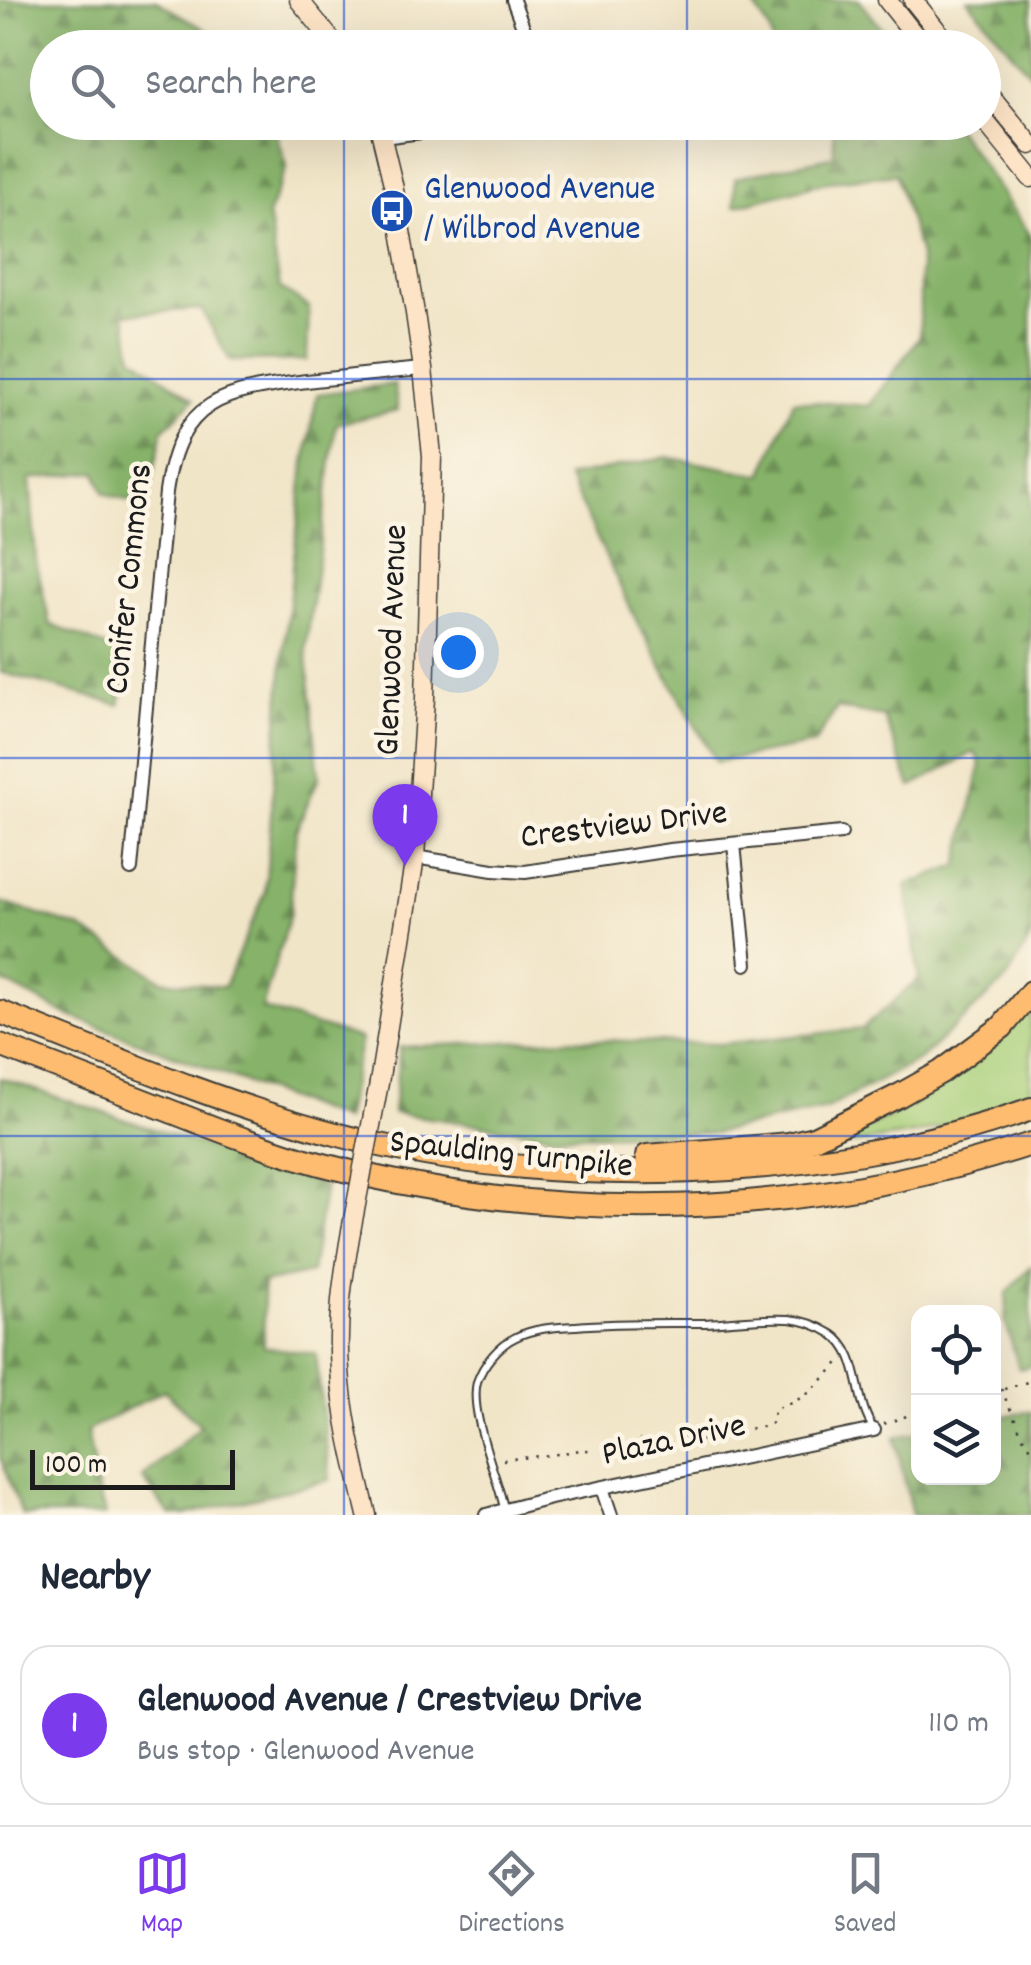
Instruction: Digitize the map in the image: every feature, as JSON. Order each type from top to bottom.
[{"type":"highway","points":[[560,1170],[598,1159],[717,1152],[814,1138],[941,1072],[1002,1027],[1031,992]]},
{"type":"highway","name":"Spaulding Turnpike","points":[[0,1012],[189,1086],[331,1133],[445,1158],[560,1170],[682,1170],[809,1162],[879,1151],[1031,1109]]},
{"type":"highway","name":"Spaulding Turnpike","points":[[0,1044],[223,1132],[318,1163],[391,1181],[538,1202],[638,1207],[787,1199],[884,1184],[1031,1144]]},
{"type":"street","points":[[299,0],[323,30]]},
{"type":"street","points":[[513,0],[524,30]]},
{"type":"street","points":[[887,0],[911,30]]},
{"type":"street","points":[[913,0],[937,30]]},
{"type":"street","points":[[1001,109],[1031,145]]},
{"type":"street","name":"Glenwood Avenue","points":[[362,1514],[340,1368],[340,1302],[415,857],[432,490],[423,369],[383,140]]},
{"type":"street","points":[[1000,140],[1031,178]]},
{"type":"street","name":"Conifer Commons","points":[[131,869],[166,492],[181,436],[212,403],[241,391],[423,369]]},
{"type":"street","name":"Crestview Drive","points":[[415,857],[525,872],[605,858],[842,833]]},
{"type":"street","points":[[734,844],[746,964]]},
{"type":"street","name":"Plaza Drive","points":[[486,1515],[874,1430]]},
{"type":"street","points":[[602,1488],[611,1515]]},
{"type":"lane","points":[[504,1511],[480,1422],[478,1382],[492,1356],[514,1338],[542,1329],[610,1322],[790,1319],[821,1328],[835,1336],[848,1352],[862,1407],[874,1430]]},
{"type":"path","points":[[632,1448],[641,1440],[688,1446],[723,1432],[769,1426],[774,1409],[810,1392],[848,1352]]},
{"type":"path","points":[[1031,1381],[1001,1389],[1031,1448]]},
{"type":"path","points":[[874,1430],[889,1420],[911,1414]]},
{"type":"path","points":[[508,1459],[584,1448],[591,1452]]},
{"type":"green space","points":[[0,0],[155,0],[206,30],[30,30],[30,140],[279,140],[287,166],[268,214],[280,288],[309,307],[307,360],[230,361],[201,309],[125,314],[133,356],[194,399],[163,430],[146,507],[104,493],[96,472],[30,479],[36,561],[50,624],[128,656],[120,705],[0,672]]},
{"type":"green space","points":[[751,0],[859,0],[883,30],[769,30]]},
{"type":"green space","points":[[968,0],[1031,0],[1031,75],[1001,39],[1001,30],[993,30]]},
{"type":"green space","points":[[834,140],[965,140],[1031,236],[1031,937],[1008,978],[920,1059],[826,1109],[715,1133],[553,1135],[393,1113],[400,1047],[567,1039],[718,1044],[862,1029],[919,979],[906,885],[958,866],[981,764],[975,752],[911,787],[884,717],[837,708],[814,744],[716,762],[639,626],[568,477],[667,457],[762,475],[794,400],[869,406],[920,336],[920,256],[896,174],[830,181],[735,206],[735,178],[834,156]]},
{"type":"green space","points":[[394,384],[398,410],[336,424],[306,648],[319,777],[296,830],[290,913],[262,1009],[361,1039],[344,1120],[65,1014],[0,980],[0,902],[80,928],[162,980],[224,987],[265,893],[283,658],[303,474],[317,394]]},
{"type":"green space","points":[[1031,1000],[1031,1100],[920,1133],[798,1152],[870,1126],[937,1089],[985,1051]]},
{"type":"green space","points":[[0,1078],[325,1186],[311,1273],[263,1283],[264,1347],[316,1354],[330,1480],[170,1515],[142,1478],[201,1426],[164,1390],[87,1431],[106,1515],[22,1515],[0,1457]]},
{"type":"green space","points":[[1031,1266],[1031,1366],[1019,1369],[1005,1321],[1007,1293]]},
{"type":"green space","points":[[1031,1411],[1031,1515],[912,1515],[895,1438],[911,1434],[911,1485],[1001,1485],[1001,1417]]},
{"type":"place","name":"Glenwood Avenue / Wilbrod Avenue","points":[[392,211]]},
{"type":"place","name":"Glenwood Avenue / Crestview Drive","points":[[405,866]]}]
